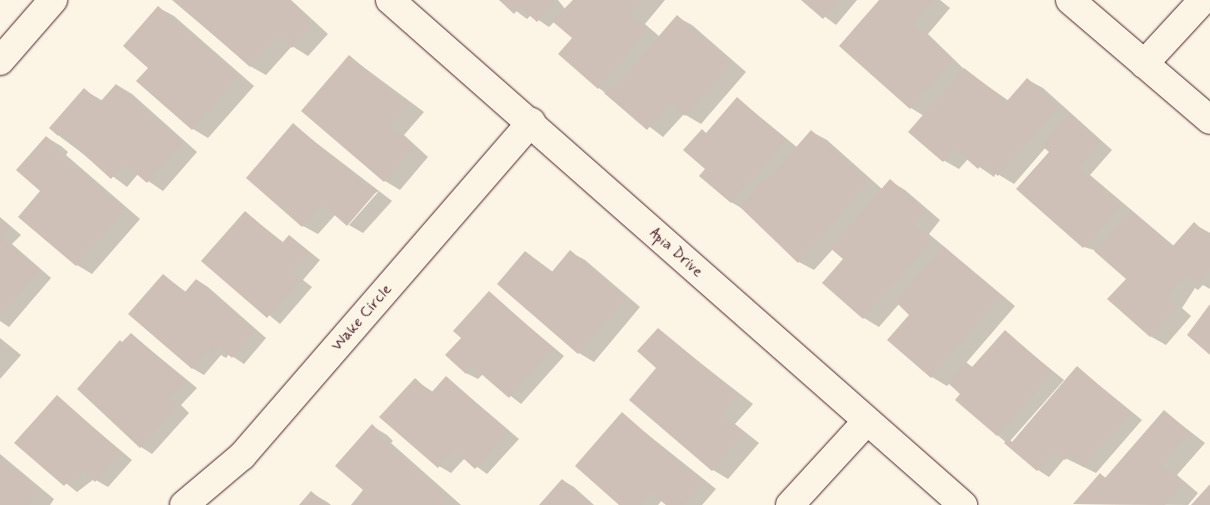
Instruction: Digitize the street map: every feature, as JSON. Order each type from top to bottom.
[{"type":"street","points":[[0,61],[53,0]]},
{"type":"street","name":"Apia Drive","points":[[390,0],[531,122],[866,422],[963,505]]},
{"type":"street","points":[[1070,0],[1210,120]]},
{"type":"street","points":[[1144,64],[1203,0]]},
{"type":"street","name":"Wake Circle","points":[[184,505],[242,456],[531,122]]},
{"type":"street","points":[[790,505],[866,422]]},
{"type":"building","points":[[174,0],[289,0],[313,25],[292,48],[278,35],[250,67]]},
{"type":"building","points":[[499,0],[553,0],[555,2],[537,22],[520,7],[514,14]]},
{"type":"building","points":[[573,0],[643,0],[630,15],[647,29],[598,89],[558,54],[572,38],[552,21]]},
{"type":"building","points":[[801,0],[840,0],[823,19]]},
{"type":"building","points":[[879,0],[934,0],[913,24],[953,60],[910,109],[839,46]]},
{"type":"building","points":[[158,6],[239,76],[192,130],[136,81],[148,68],[123,46]]},
{"type":"building","points":[[677,15],[732,63],[685,116],[670,103],[647,130],[604,93],[609,88],[612,90]]},
{"type":"building","points":[[349,55],[403,101],[405,98],[410,103],[390,126],[414,147],[384,182],[301,111]]},
{"type":"building","points":[[964,68],[1007,101],[1027,78],[1059,106],[998,176],[983,163],[978,169],[954,148],[943,162],[908,132]]},
{"type":"building","points":[[116,84],[183,143],[147,183],[125,164],[111,179],[60,133],[58,136],[49,128],[84,88],[100,102]]},
{"type":"building","points":[[737,97],[786,140],[731,203],[699,176],[705,169],[683,150],[702,129],[706,133]]},
{"type":"building","points":[[1069,114],[1101,142],[1079,168],[1121,206],[1083,248],[1016,189],[1049,152],[1041,145]]},
{"type":"building","points":[[293,123],[367,187],[369,184],[377,191],[347,226],[322,204],[302,227],[246,178]]},
{"type":"building","points":[[811,130],[869,181],[798,263],[740,207],[762,181],[765,183]]},
{"type":"building","points":[[46,136],[54,143],[51,146],[125,209],[76,266],[18,217],[40,191],[16,170]]},
{"type":"building","points":[[890,179],[926,211],[914,225],[932,240],[863,319],[822,283],[843,259],[830,248]]},
{"type":"building","points":[[1131,210],[1172,247],[1194,222],[1210,237],[1210,269],[1197,283],[1189,275],[1182,282],[1180,280],[1167,298],[1177,306],[1150,337],[1107,299],[1126,279],[1094,251]]},
{"type":"building","points":[[245,211],[282,243],[289,235],[310,253],[292,272],[301,280],[267,318],[201,261]]},
{"type":"building","points":[[0,219],[10,227],[1,237],[40,270],[0,317]]},
{"type":"building","points":[[943,246],[1001,296],[931,378],[887,340],[909,315],[895,301]]},
{"type":"building","points":[[570,250],[626,298],[578,354],[497,284],[525,251],[551,273]]},
{"type":"building","points":[[163,274],[185,292],[196,279],[255,331],[232,358],[219,347],[213,352],[209,349],[192,369],[128,314]]},
{"type":"building","points":[[489,291],[553,348],[509,398],[472,366],[466,374],[445,355],[461,338],[453,331]]},
{"type":"building","points":[[1210,304],[1210,355],[1187,335]]},
{"type":"building","points":[[658,328],[738,394],[721,414],[745,434],[712,471],[629,400],[656,368],[637,351]]},
{"type":"building","points":[[1005,330],[1053,372],[997,436],[955,400],[960,394],[948,383],[966,362],[972,367]]},
{"type":"building","points":[[131,333],[186,381],[170,398],[178,405],[140,448],[77,389],[120,340],[122,342]]},
{"type":"building","points":[[1077,366],[1131,413],[1083,467],[1070,455],[1065,460],[1055,451],[1037,471],[1004,443],[1008,438],[1012,442]]},
{"type":"building","points":[[446,376],[509,432],[475,469],[454,450],[438,468],[379,417],[415,378],[431,393]]},
{"type":"building","points":[[57,395],[121,452],[95,482],[84,471],[75,482],[71,479],[64,486],[14,443]]},
{"type":"building","points":[[1164,410],[1191,433],[1162,465],[1184,484],[1165,505],[1073,504],[1100,473],[1105,478]]},
{"type":"building","points":[[622,412],[697,478],[699,476],[705,481],[684,505],[666,505],[651,493],[641,505],[619,505],[575,466]]},
{"type":"building","points":[[372,424],[379,431],[377,434],[449,498],[443,505],[351,505],[363,490],[335,466]]},
{"type":"building","points":[[0,457],[40,490],[28,505],[0,505]]},
{"type":"building","points":[[562,479],[592,505],[539,505]]},
{"type":"building","points":[[1210,484],[1210,505],[1191,505]]},
{"type":"building","points":[[311,491],[327,505],[299,505]]}]
